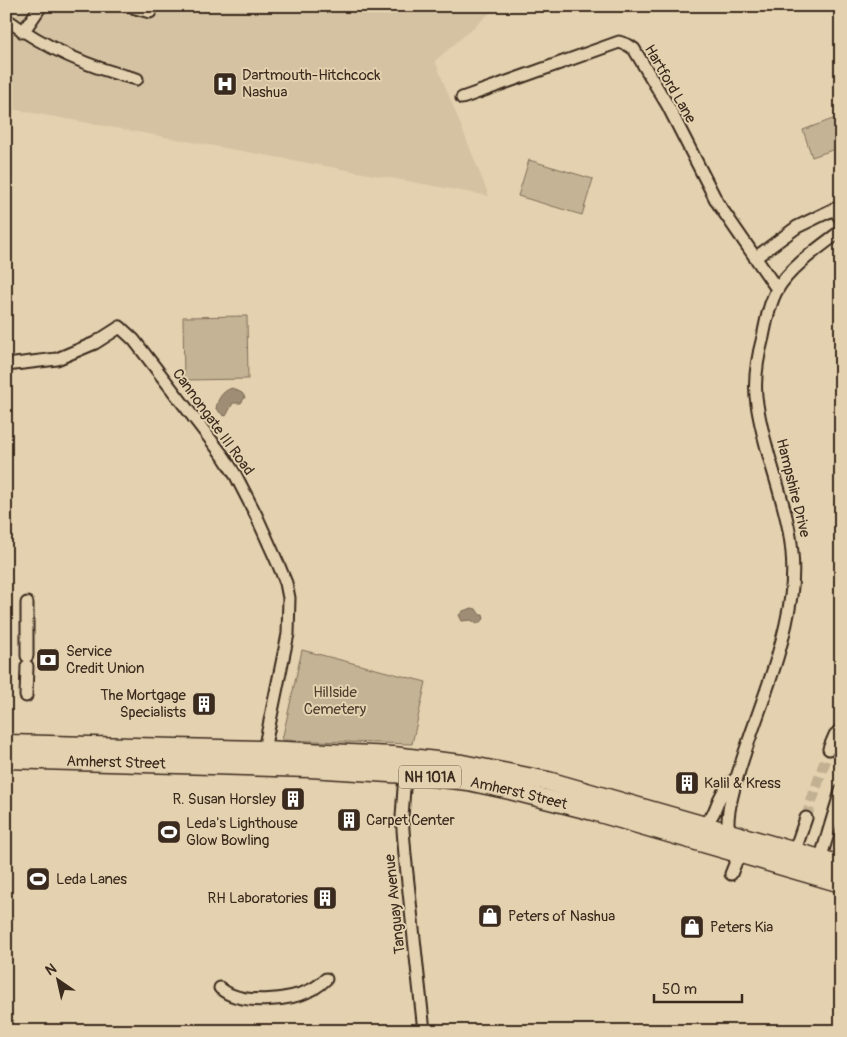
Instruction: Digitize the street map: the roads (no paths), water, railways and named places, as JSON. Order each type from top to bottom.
[{"type":"highway","name":"Amherst Street","points":[[6,744],[264,750],[437,760],[488,768],[548,781],[734,836],[841,865]]},
{"type":"highway","name":"Amherst Street","points":[[6,759],[310,768],[405,774],[468,781],[593,811],[841,883]]},
{"type":"street","points":[[23,32],[41,6]]},
{"type":"street","points":[[128,6],[150,12]]},
{"type":"street","points":[[6,19],[23,32],[76,60],[99,69],[137,79]]},
{"type":"street","name":"Hartford Lane","points":[[462,98],[619,42],[628,45],[634,49],[650,73],[717,202],[777,290]]},
{"type":"street","points":[[755,258],[798,227],[834,209],[841,219]]},
{"type":"street","name":"Hampshire Drive","points":[[734,836],[729,828],[728,820],[737,777],[778,651],[789,611],[793,583],[790,527],[756,403],[755,388],[760,350],[777,290],[806,258],[841,231]]},
{"type":"street","name":"Cannongate III Road","points":[[6,365],[58,359],[95,342],[120,327],[134,340],[224,457],[246,493],[282,574],[289,598],[288,634],[264,750]]},
{"type":"street","points":[[26,696],[27,603]]},
{"type":"street","points":[[829,749],[835,735],[841,729]]},
{"type":"street","name":"Tanguay Avenue","points":[[405,774],[402,818],[424,1031]]},
{"type":"street","name":"Hampshire Drive","points":[[697,825],[706,822],[712,816],[723,794],[737,777]]},
{"type":"street","points":[[820,860],[841,791]]},
{"type":"street","points":[[794,852],[806,818]]},
{"type":"street","points":[[731,874],[740,854]]},
{"type":"street","points":[[220,988],[227,994],[239,999],[273,999],[307,992],[326,979]]},
{"type":"tunnel","points":[[806,818],[829,749]]},
{"type":"place","name":"Dartmouth-Hitchcock Nashua","points":[[225,84]]},
{"type":"place","name":"Service Credit Union","points":[[48,660]]},
{"type":"place","name":"The Mortgage Specialists","points":[[204,704]]},
{"type":"place","name":"Kalil & Kress","points":[[687,783]]},
{"type":"place","name":"R. Susan Horsley","points":[[293,799]]},
{"type":"place","name":"Carpet Center","points":[[349,820]]},
{"type":"place","name":"Leda's Lighthouse Glow Bowling","points":[[169,832]]},
{"type":"place","name":"Leda Lanes","points":[[38,879]]},
{"type":"place","name":"RH Laboratories","points":[[325,898]]},
{"type":"place","name":"Peters of Nashua","points":[[490,916]]},
{"type":"place","name":"Peters Kia","points":[[692,927]]},
{"type":"park label","name":"Hillside Cemetery","points":[[335,700]]}]
